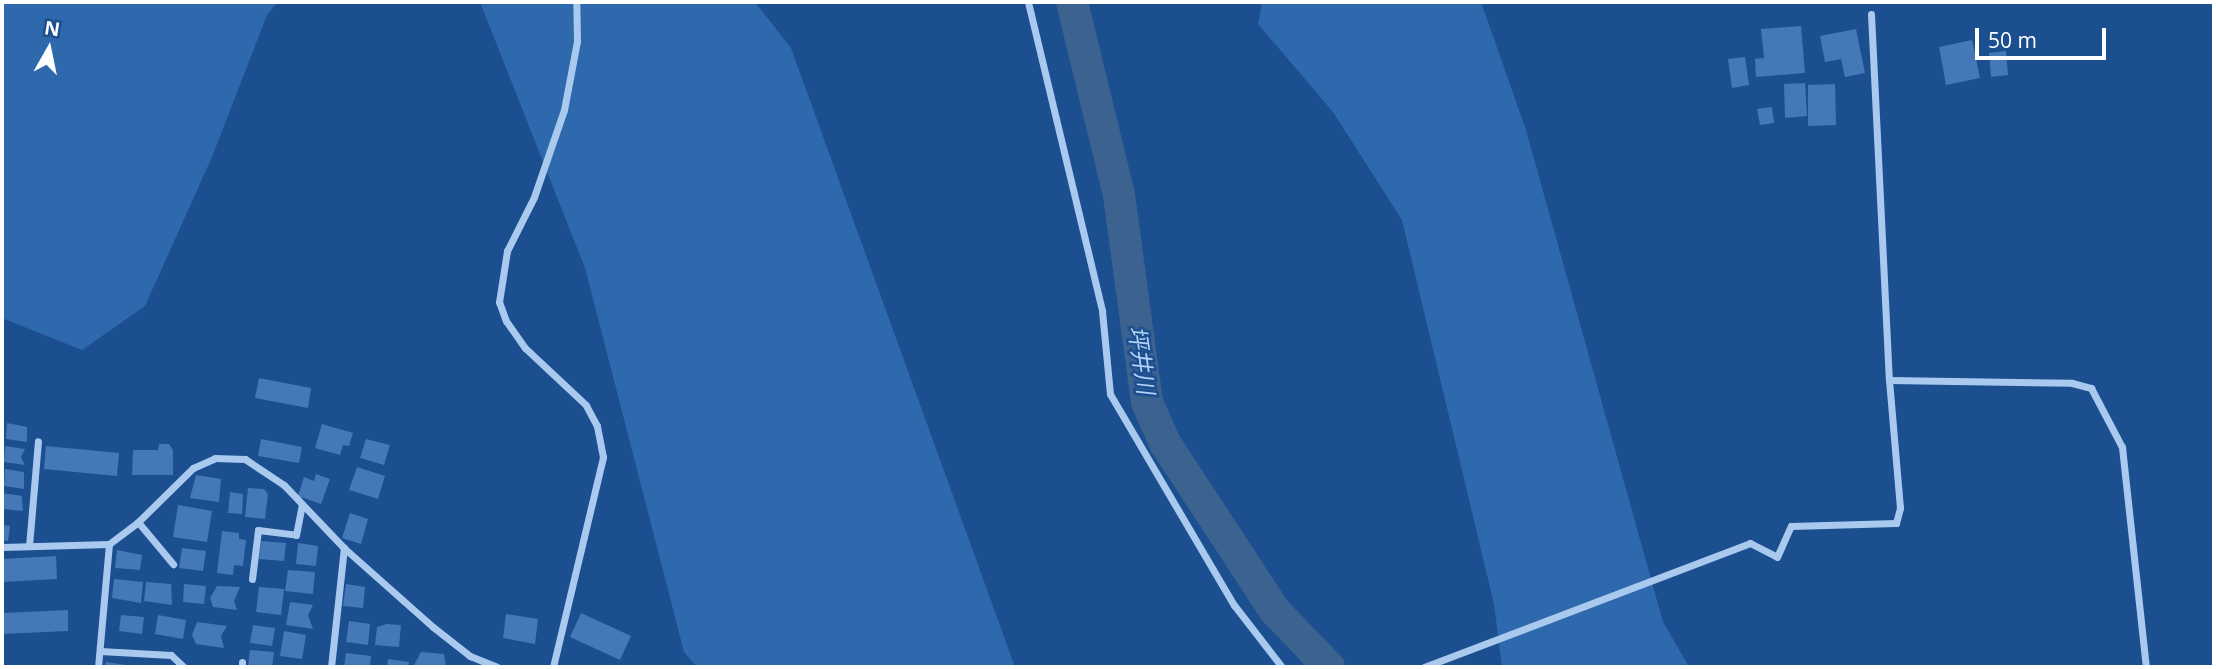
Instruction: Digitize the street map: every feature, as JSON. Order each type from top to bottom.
[{"type":"street","points":[[553,667],[603,457],[597,426],[586,405],[525,348],[506,321],[499,302],[507,251],[534,197],[564,110],[577,41],[576,2]]},
{"type":"street","points":[[1028,2],[1102,311],[1110,394],[1234,605],[1282,667]]},
{"type":"street","points":[[1423,667],[1750,543],[1777,557],[1791,526],[1896,523],[1900,508],[1893,466],[1871,14]]},
{"type":"street","points":[[1889,380],[2072,383],[2091,387],[2122,447],[2146,667]]},
{"type":"street","points":[[29,546],[38,441]]},
{"type":"street","points":[[2,547],[109,544],[138,522],[193,468],[215,458],[254,463],[433,627],[482,661],[497,667]]},
{"type":"street","points":[[252,579],[258,530],[296,535],[302,505]]},
{"type":"street","points":[[138,522],[173,564]]},
{"type":"street","points":[[99,667],[109,544]]},
{"type":"street","points":[[331,667],[344,548]]},
{"type":"street","points":[[100,651],[171,655],[184,667]]},
{"type":"street","points":[[473,667],[482,661]]},
{"type":"shaded area","points":[[2,2],[278,2],[267,15],[212,157],[145,306],[82,350],[2,318]]},
{"type":"shaded area","points":[[480,2],[755,2],[791,48],[1015,667],[697,667],[684,652],[585,268]]},
{"type":"shaded area","points":[[1262,2],[1481,2],[1526,130],[1663,622],[1689,667],[1502,667],[1494,604],[1402,220],[1333,112],[1258,24]]},
{"type":"building","points":[[1801,26],[1805,73],[1756,77],[1755,59],[1764,58],[1761,29]]},
{"type":"building","points":[[1856,29],[1865,73],[1845,77],[1841,59],[1825,62],[1820,36]]},
{"type":"building","points":[[1972,40],[1980,78],[1946,85],[1939,47]]},
{"type":"building","points":[[2006,51],[2008,75],[1991,77],[1989,53]]},
{"type":"building","points":[[1745,57],[1749,85],[1732,88],[1728,59]]},
{"type":"building","points":[[1805,83],[1807,116],[1785,118],[1784,84]]},
{"type":"building","points":[[1835,84],[1836,125],[1808,126],[1808,85]]},
{"type":"building","points":[[1772,107],[1774,123],[1760,125],[1757,109]]},
{"type":"building","points":[[259,378],[311,388],[308,408],[255,398]]},
{"type":"building","points":[[7,423],[27,427],[27,442],[6,439]]},
{"type":"building","points":[[322,424],[353,433],[349,446],[343,445],[340,455],[315,448]]},
{"type":"building","points":[[261,439],[302,447],[299,463],[258,456]]},
{"type":"building","points":[[366,439],[390,445],[384,465],[360,458]]},
{"type":"building","points":[[159,444],[169,444],[173,450],[173,475],[132,475],[133,450],[158,450]]},
{"type":"building","points":[[5,446],[25,449],[21,457],[25,465],[4,462]]},
{"type":"building","points":[[46,446],[119,453],[117,476],[44,469]]},
{"type":"building","points":[[357,467],[385,476],[378,499],[349,490]]},
{"type":"building","points":[[5,469],[24,472],[24,489],[4,486]]},
{"type":"building","points":[[316,474],[330,479],[321,504],[298,496],[304,477],[314,481]]},
{"type":"building","points":[[196,475],[221,479],[219,502],[190,498]]},
{"type":"building","points":[[248,488],[264,489],[268,494],[265,519],[245,517]]},
{"type":"building","points":[[230,492],[243,494],[242,514],[228,513]]},
{"type":"building","points":[[2,493],[22,496],[23,511],[2,509]]},
{"type":"building","points":[[178,505],[212,511],[207,542],[173,537]]},
{"type":"building","points":[[350,513],[368,519],[361,544],[342,538]]},
{"type":"building","points":[[2,525],[10,526],[8,541],[2,540]]},
{"type":"building","points":[[222,531],[239,533],[239,539],[246,540],[243,566],[234,565],[233,575],[217,573]]},
{"type":"building","points":[[261,541],[286,543],[284,561],[259,559]]},
{"type":"building","points":[[298,543],[318,546],[316,566],[296,564]]},
{"type":"building","points":[[182,548],[206,551],[203,571],[179,568]]},
{"type":"building","points":[[117,550],[142,555],[140,570],[115,568]]},
{"type":"building","points":[[56,556],[57,579],[2,582],[2,559]]},
{"type":"building","points":[[288,570],[315,572],[313,594],[285,591]]},
{"type":"building","points":[[114,579],[143,582],[141,603],[112,598]]},
{"type":"building","points":[[146,582],[171,584],[172,605],[144,601]]},
{"type":"building","points":[[184,584],[206,586],[204,604],[183,602]]},
{"type":"building","points":[[346,584],[365,587],[363,608],[343,606]]},
{"type":"building","points":[[217,586],[240,587],[234,601],[237,610],[213,607],[210,598]]},
{"type":"building","points":[[259,587],[284,589],[281,615],[256,612]]},
{"type":"building","points":[[290,602],[313,605],[308,615],[313,629],[286,625]]},
{"type":"building","points":[[68,610],[68,631],[2,634],[2,613]]},
{"type":"building","points":[[581,613],[631,636],[620,660],[570,637]]},
{"type":"building","points":[[506,614],[538,619],[535,644],[503,638]]},
{"type":"building","points":[[121,615],[144,617],[142,634],[119,631]]},
{"type":"building","points":[[158,615],[186,620],[183,639],[155,634]]},
{"type":"building","points":[[349,621],[370,624],[368,645],[346,642]]},
{"type":"building","points":[[197,622],[227,626],[221,636],[224,648],[196,644],[192,635]]},
{"type":"building","points":[[387,624],[401,625],[399,647],[375,645],[377,627]]},
{"type":"building","points":[[253,625],[275,628],[272,646],[250,643]]},
{"type":"building","points":[[284,631],[306,635],[302,659],[280,656]]},
{"type":"building","points":[[250,650],[274,652],[272,667],[248,667]]},
{"type":"building","points":[[421,652],[444,654],[446,667],[413,667]]},
{"type":"building","points":[[346,653],[371,656],[370,667],[344,667]]},
{"type":"building","points":[[388,659],[409,662],[408,667],[387,667]]},
{"type":"building","points":[[106,662],[133,666],[133,667],[105,667]]},
{"type":"waterway","name":"坪井川","points":[[1072,2],[1119,195],[1147,402],[1165,443],[1275,611],[1329,667]]}]
